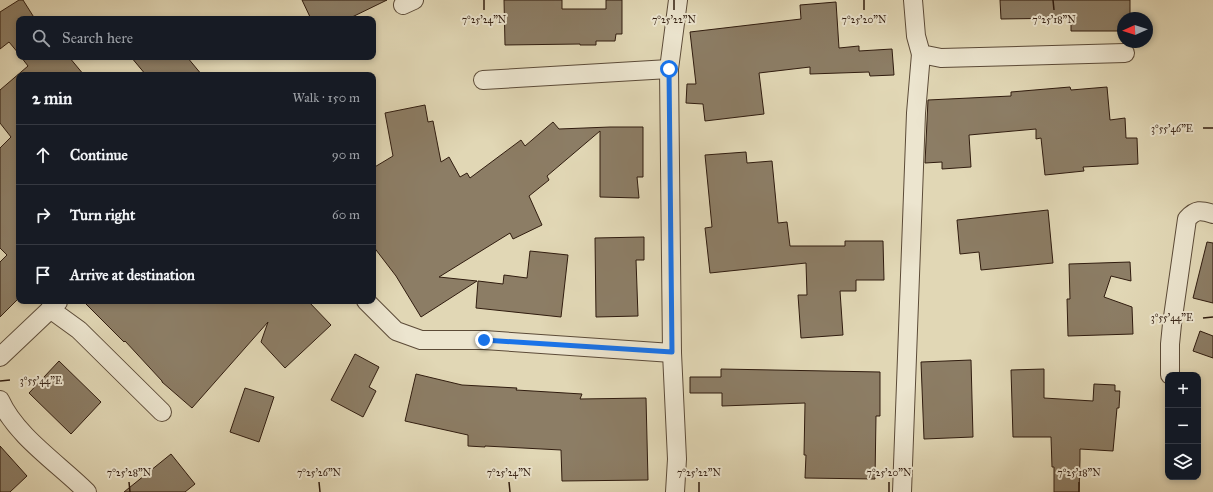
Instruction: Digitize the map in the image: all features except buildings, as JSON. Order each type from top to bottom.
[{"type":"street","points":[[675,492],[677,459],[672,352],[669,69],[678,0]]},
{"type":"street","points":[[902,492],[916,113],[921,54],[916,36],[913,0]]},
{"type":"street","points":[[921,54],[941,58],[1125,53]]},
{"type":"street","points":[[483,80],[669,69]]},
{"type":"street","points":[[1170,372],[1172,324],[1187,219],[1191,214],[1197,211],[1213,214]]},
{"type":"street","points":[[369,304],[396,330],[421,340],[484,340],[672,352]]},
{"type":"street","points":[[0,357],[54,305],[162,412]]},
{"type":"street","points":[[0,400],[21,431],[87,492]]},
{"type":"route","points":[[484,340],[672,352],[669,69]]}]
